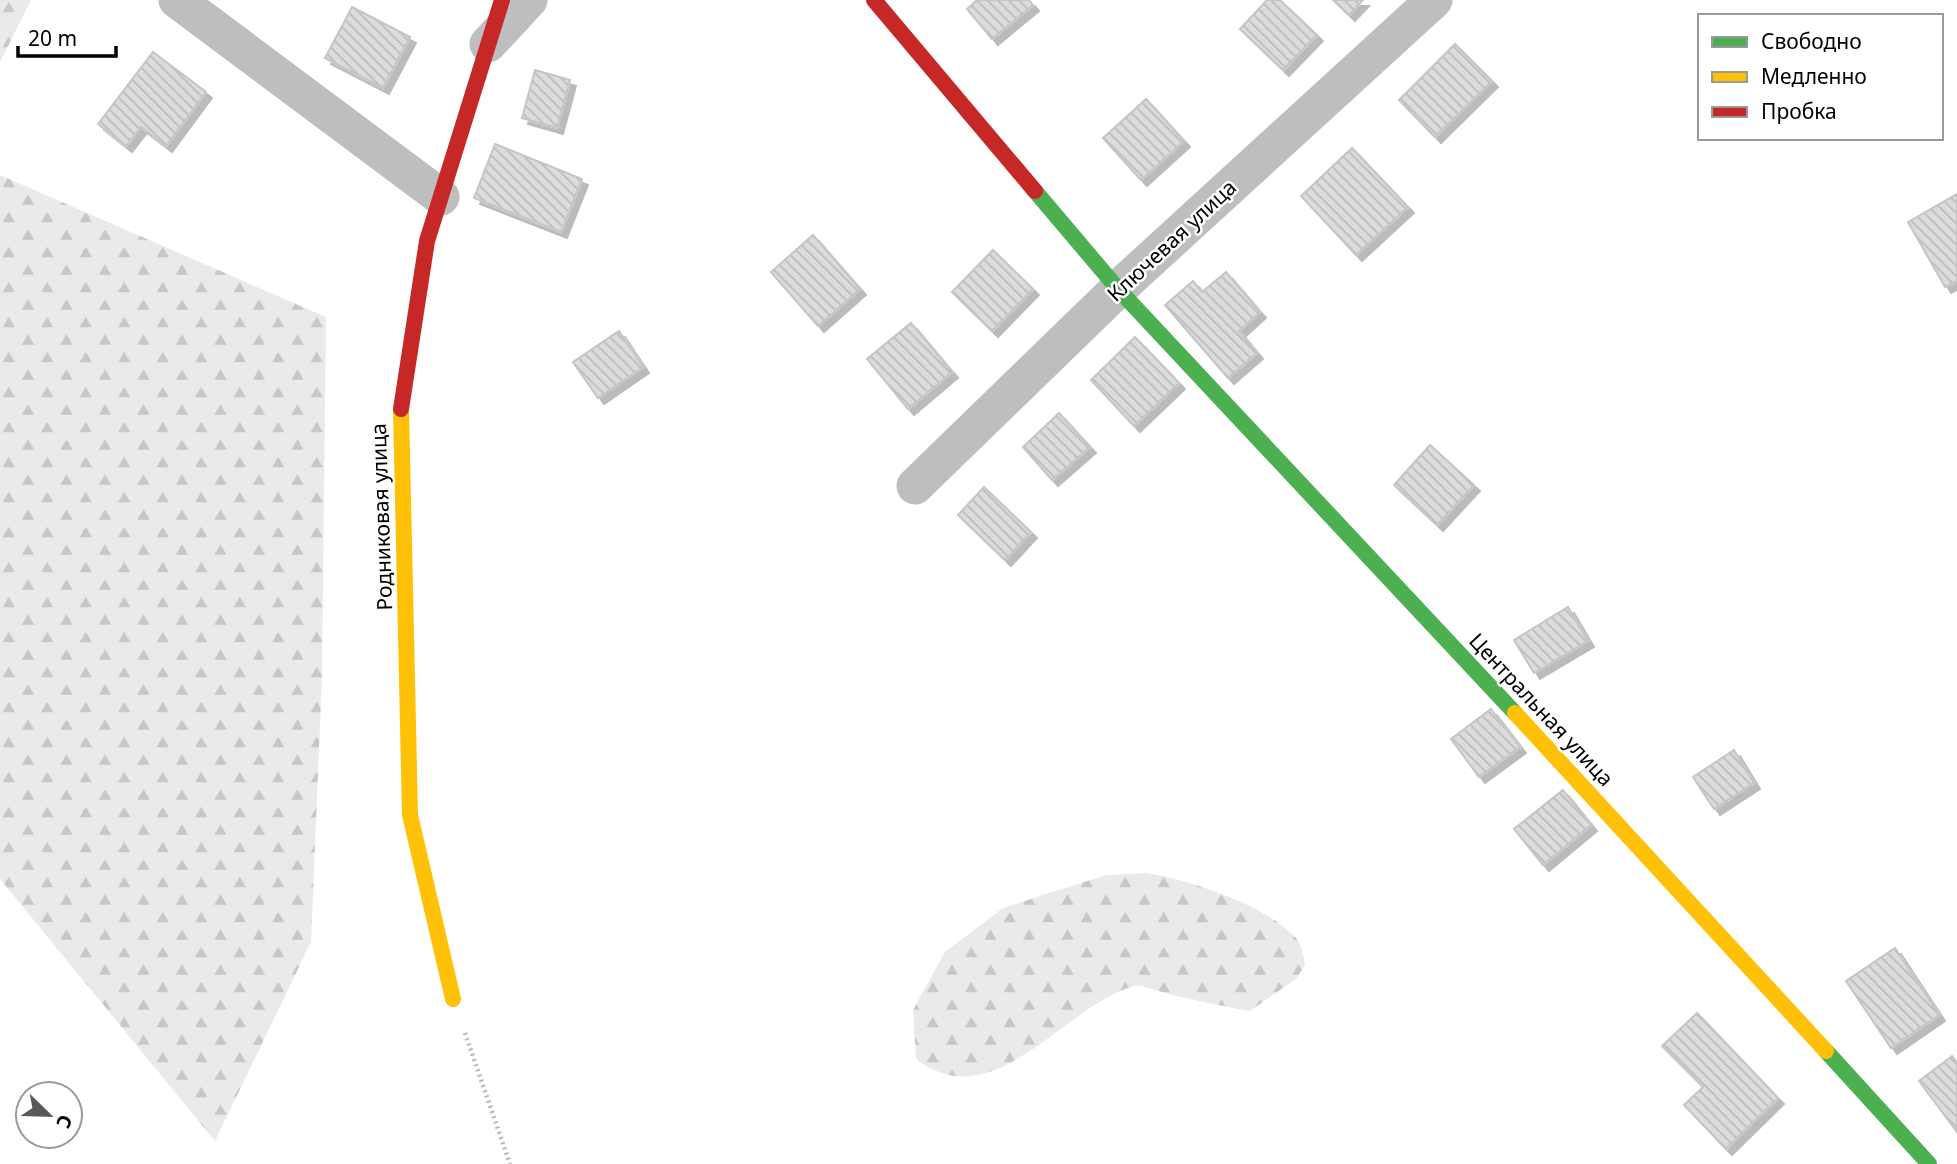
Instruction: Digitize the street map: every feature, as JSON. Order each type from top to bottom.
[{"type":"street","points":[[177,0],[441,197]]},
{"type":"street","name":"Родниковая улица","points":[[453,999],[411,815],[399,421],[427,241],[502,0]]},
{"type":"street","points":[[488,44],[529,0]]},
{"type":"street","name":"Центральная улица","points":[[874,0],[1118,289],[1642,849],[1928,1164]]},
{"type":"street","name":"Ключевая улица","points":[[915,486],[1118,289],[1434,0]]},
{"type":"path","points":[[453,999],[510,1164]]},
{"type":"green space","points":[[0,0],[31,0],[0,62]]},
{"type":"green space","points":[[0,175],[326,317],[322,676],[311,942],[215,1141],[0,879]]},
{"type":"green space","points":[[1145,873],[1202,887],[1263,913],[1296,938],[1302,948],[1305,965],[1296,979],[1250,1011],[1134,986],[1107,997],[1001,1068],[973,1076],[945,1074],[916,1059],[913,1010],[945,952],[1003,908],[1106,875]]},
{"type":"building","points":[[977,0],[1029,0],[1033,5],[992,39],[967,9]]},
{"type":"building","points":[[1267,0],[1280,0],[1317,35],[1283,70],[1240,29]]},
{"type":"building","points":[[1333,0],[1363,0],[1349,15]]},
{"type":"building","points":[[352,7],[410,37],[383,88],[325,58]]},
{"type":"building","points":[[1455,44],[1492,81],[1435,137],[1399,100]]},
{"type":"building","points":[[153,52],[206,92],[166,146],[141,127],[126,146],[98,124]]},
{"type":"building","points":[[535,70],[570,80],[557,128],[522,118]]},
{"type":"building","points":[[1146,99],[1184,141],[1141,180],[1103,138]]},
{"type":"building","points":[[495,144],[582,179],[561,232],[474,198]]},
{"type":"building","points":[[1352,148],[1408,207],[1356,255],[1301,196]]},
{"type":"building","points":[[1957,194],[1957,281],[1945,287],[1908,222]]},
{"type":"building","points":[[813,235],[860,289],[818,326],[771,272]]},
{"type":"building","points":[[993,250],[1033,289],[992,331],[952,292]]},
{"type":"building","points":[[1226,272],[1260,312],[1239,331],[1257,353],[1228,378],[1165,305],[1193,281],[1202,292]]},
{"type":"building","points":[[911,323],[952,372],[908,409],[867,359]]},
{"type":"building","points":[[619,331],[643,367],[598,398],[573,362]]},
{"type":"building","points":[[1135,337],[1179,383],[1134,426],[1091,380]]},
{"type":"building","points":[[1059,413],[1090,447],[1052,480],[1023,447]]},
{"type":"building","points":[[1430,445],[1474,485],[1437,525],[1394,485]]},
{"type":"building","points":[[984,487],[1031,532],[1005,560],[958,515]]},
{"type":"building","points":[[1568,607],[1588,641],[1534,673],[1514,640]]},
{"type":"building","points":[[1491,709],[1520,747],[1479,777],[1451,739]]},
{"type":"building","points":[[1734,750],[1754,783],[1714,809],[1693,777]]},
{"type":"building","points":[[1563,790],[1591,825],[1543,865],[1514,829]]},
{"type":"building","points":[[1895,948],[1939,1015],[1891,1048],[1846,981]]},
{"type":"building","points":[[1697,1013],[1778,1098],[1726,1149],[1684,1105],[1703,1087],[1662,1046]]},
{"type":"building","points":[[1952,1056],[1957,1062],[1957,1132],[1919,1081]]},
{"type":"traffic: fast","points":[[1035,191],[1118,289],[1515,713]]},
{"type":"traffic: fast","points":[[1826,1051],[1929,1164]]},
{"type":"traffic: slow","points":[[401,409],[410,815],[453,999]]},
{"type":"traffic: slow","points":[[1515,713],[1826,1051]]},
{"type":"traffic: jam","points":[[401,409],[427,241],[502,0]]},
{"type":"traffic: jam","points":[[874,0],[1035,191]]}]
